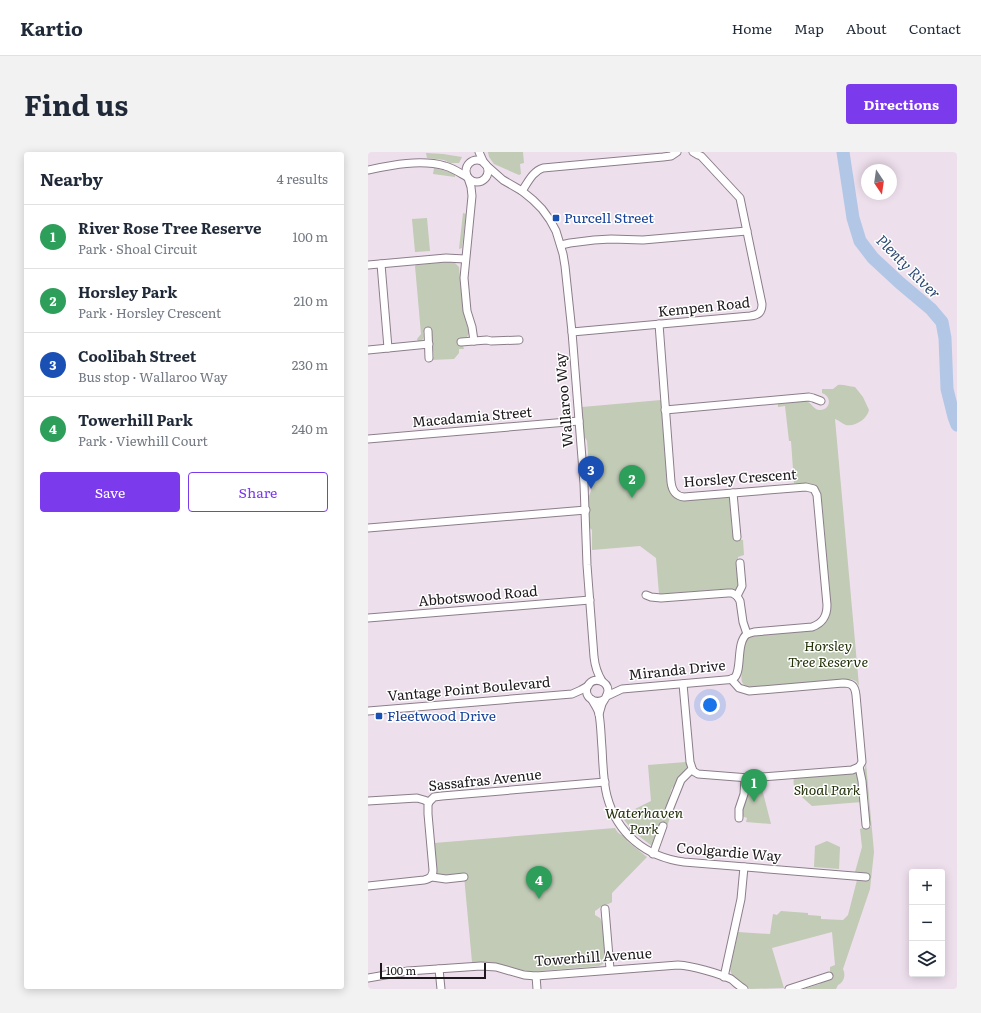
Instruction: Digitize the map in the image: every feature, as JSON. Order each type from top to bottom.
[{"type":"street","points":[[474,341],[473,331],[466,307],[464,278],[472,196],[466,169],[476,152]]},
{"type":"street","points":[[472,196],[482,180],[486,178],[488,171],[479,152]]},
{"type":"street","points":[[522,191],[538,169],[663,157],[673,155],[677,152]]},
{"type":"street","name":"Kempen Road","points":[[572,332],[751,316],[760,313],[762,304],[740,198],[701,154],[698,155],[693,152]]},
{"type":"street","points":[[447,167],[462,165],[478,160],[485,164]]},
{"type":"street","points":[[368,170],[397,165],[432,164],[447,167],[468,177],[474,182],[482,180],[503,180]]},
{"type":"street","name":"Wallaroo Way","points":[[485,164],[503,180],[522,191],[533,200],[546,215],[553,226],[561,245],[566,266],[586,510],[587,559],[595,667],[594,676],[589,685]]},
{"type":"street","points":[[561,245],[570,242],[594,240],[643,240],[747,231]]},
{"type":"street","points":[[368,265],[446,258],[465,259]]},
{"type":"street","points":[[381,264],[388,348]]},
{"type":"street","name":"Horsley Crescent","points":[[659,324],[672,486],[675,493],[678,496],[684,497],[806,486],[814,490],[818,498],[827,605],[825,617],[819,624],[812,626],[747,634]]},
{"type":"street","points":[[428,331],[430,358]]},
{"type":"street","points":[[461,342],[518,340]]},
{"type":"street","points":[[368,350],[428,344]]},
{"type":"street","points":[[665,410],[809,397],[821,401]]},
{"type":"street","name":"Macadamia Street","points":[[368,439],[579,421]]},
{"type":"street","points":[[733,493],[737,537]]},
{"type":"street","points":[[368,528],[586,510]]},
{"type":"street","points":[[737,596],[742,586],[740,563]]},
{"type":"street","points":[[646,595],[661,598],[728,592],[735,594],[740,601],[743,622],[747,634]]},
{"type":"street","name":"Abbotswood Road","points":[[368,618],[590,600]]},
{"type":"street","name":"Miranda Drive","points":[[606,697],[622,689],[733,678],[737,670],[743,639],[747,634]]},
{"type":"street","name":"Wallaroo Way","points":[[595,667],[603,682]]},
{"type":"street","points":[[683,684],[690,758],[692,769],[695,773],[700,775],[745,778],[852,770],[859,767],[862,762],[857,702],[855,689],[851,684],[843,683],[753,691],[739,688],[733,678]]},
{"type":"street","points":[[596,680],[603,682],[608,690],[606,697],[599,702],[591,700],[587,693],[589,685],[596,680]]},
{"type":"street","name":"Miranda Drive","points":[[603,682],[622,689]]},
{"type":"street","name":"Vantage Point Boulevard","points":[[368,711],[572,694],[589,685]]},
{"type":"street","name":"Vantage Point Boulevard","points":[[572,694],[591,700]]},
{"type":"street","name":"Coolgardie Way","points":[[599,714],[606,697]]},
{"type":"street","name":"Coolgardie Way","points":[[591,700],[599,714],[605,782],[609,802],[617,820],[624,830],[638,844],[653,854],[677,861],[866,877]]},
{"type":"street","points":[[859,767],[862,779],[866,825]]},
{"type":"street","points":[[669,810],[680,780],[692,769]]},
{"type":"street","points":[[739,818],[739,809],[744,794],[745,778]]},
{"type":"street","name":"Sassafras Avenue","points":[[368,801],[417,798],[429,802],[434,797],[442,796],[605,782]]},
{"type":"street","points":[[429,802],[428,814],[433,870],[432,877]]},
{"type":"street","points":[[653,854],[663,826]]},
{"type":"street","points":[[724,977],[741,899],[744,867]]},
{"type":"street","points":[[368,886],[420,881],[432,877],[446,879],[464,877]]},
{"type":"street","points":[[598,913],[605,910],[610,969]]},
{"type":"street","name":"Towerhill Avenue","points":[[368,978],[398,972],[474,966],[502,968],[524,975],[536,976],[610,969],[678,965],[690,966],[724,977],[743,989]]},
{"type":"street","points":[[439,969],[441,989]]},
{"type":"street","points":[[536,976],[537,989]]},
{"type":"street","points":[[789,989],[829,976]]},
{"type":"green space","points":[[488,152],[523,152],[524,163],[520,164],[521,174],[519,175],[494,164],[489,157]]},
{"type":"green space","points":[[426,153],[462,157],[459,163],[450,163],[444,160],[427,158]]},
{"type":"green space","points":[[434,168],[455,174],[455,177],[433,174]]},
{"type":"green space","points":[[463,213],[466,214],[462,248],[459,249]]},
{"type":"green space","points":[[427,218],[430,251],[415,252],[412,219]]},
{"type":"green space","points":[[449,262],[455,263],[459,267],[463,311],[469,333],[467,337],[461,338],[461,346],[463,346],[464,349],[459,349],[459,353],[454,359],[431,360],[434,357],[431,331],[423,332],[421,341],[418,342],[417,339],[421,334],[415,266]]},
{"type":"green space","name":"Horsley Tree Reserve","points":[[838,385],[855,387],[863,397],[869,410],[866,416],[857,424],[846,425],[835,419],[859,686],[856,681],[850,679],[753,687],[748,686],[742,682],[742,668],[744,648],[748,638],[752,636],[814,630],[823,626],[829,618],[831,607],[830,591],[827,561],[824,556],[826,548],[821,493],[816,486],[806,483],[794,483],[791,441],[789,441],[785,406],[778,407],[778,404],[806,401],[817,409],[823,410],[828,406],[829,400],[828,397],[822,393],[822,389],[833,389]]},
{"type":"green space","points":[[661,400],[667,482],[674,497],[683,500],[730,497],[733,516],[731,519],[732,533],[736,539],[743,540],[744,555],[738,557],[737,583],[739,586],[736,590],[726,589],[659,594],[656,558],[640,546],[592,550],[592,530],[589,527],[589,496],[591,491],[587,441],[584,436],[582,407]]},
{"type":"green space","name":"Waterhaven Park","points":[[686,762],[688,769],[672,788],[669,798],[670,801],[664,810],[671,815],[666,829],[661,824],[659,825],[655,835],[656,839],[652,846],[635,833],[632,833],[629,830],[629,826],[621,816],[651,801],[648,765]]},
{"type":"green space","points":[[866,763],[874,852],[870,889],[843,969],[843,980],[836,989],[804,989],[820,984],[821,981],[830,973],[830,967],[835,965],[832,932],[772,948],[784,988],[750,989],[732,975],[730,970],[738,932],[770,934],[773,914],[777,915],[781,911],[808,913],[808,915],[821,916],[821,919],[843,920],[848,915],[857,880],[867,880],[867,873],[855,872],[862,847],[860,829],[871,827],[870,823],[868,823],[868,795],[865,793],[863,771]]},
{"type":"green space","name":"Shoal Park","points":[[857,773],[862,802],[812,806],[794,787],[794,778]]},
{"type":"green space","points":[[760,781],[771,824],[746,822],[747,818],[742,816],[741,810],[748,782]]},
{"type":"green space","points":[[615,828],[627,839],[627,841],[647,857],[612,893],[612,902],[595,911],[595,915],[600,918],[603,924],[606,960],[603,964],[599,966],[529,972],[495,963],[472,962],[464,876],[455,874],[446,877],[437,874],[434,843]]},
{"type":"green space","points":[[827,841],[840,847],[839,869],[814,867],[815,846]]},
{"type":"waterway","name":"Plenty River","points":[[843,152],[853,218],[860,241],[873,258],[931,309],[942,322],[945,338],[947,389],[957,425]]},
{"type":"place","name":"Purcell Street","points":[[556,218]]},
{"type":"place","name":"Coolibah Street","points":[[591,489]]},
{"type":"place","name":"Horsley Park","points":[[632,498]]},
{"type":"place","name":"Fleetwood Drive","points":[[379,716]]},
{"type":"place","name":"River Rose Tree Reserve","points":[[754,802]]},
{"type":"place","name":"Towerhill Park","points":[[539,899]]}]
